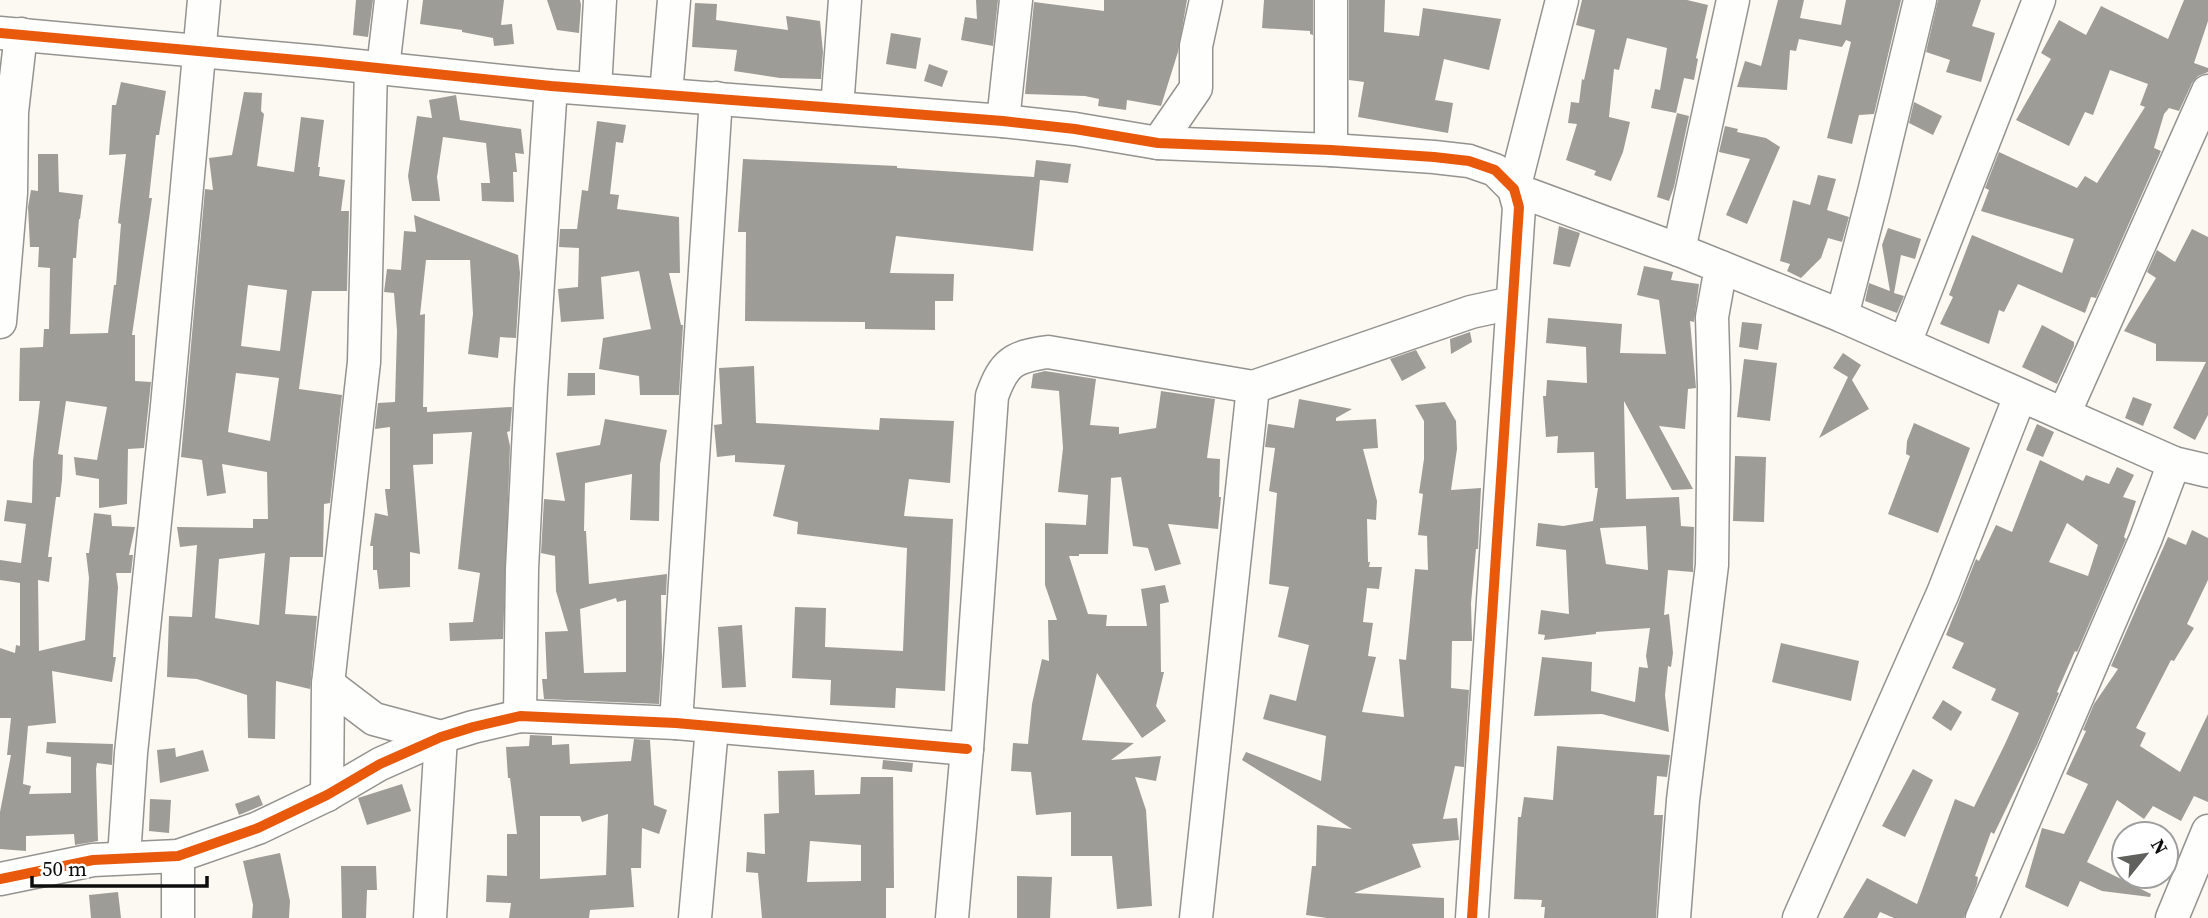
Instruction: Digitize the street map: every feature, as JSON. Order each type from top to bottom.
[{"type":"street","points":[[124,857],[131,753],[167,406],[204,0]]},
{"type":"street","points":[[327,795],[328,684],[364,362],[377,68],[391,0]]},
{"type":"street","points":[[595,89],[600,0]]},
{"type":"street","points":[[666,94],[674,0]]},
{"type":"street","points":[[836,108],[845,0]]},
{"type":"street","points":[[1003,121],[1016,0]]},
{"type":"street","points":[[1158,143],[1196,88],[1196,46],[1206,0]]},
{"type":"street","points":[[1331,0],[1331,150]]},
{"type":"street","points":[[1472,918],[1519,207],[1514,188],[1562,0]]},
{"type":"street","points":[[1679,250],[1733,0]]},
{"type":"street","points":[[1842,316],[1920,0]]},
{"type":"street","points":[[1905,343],[2039,0]]},
{"type":"street","points":[[0,322],[11,193],[11,34],[551,86],[1003,121],[1075,129],[1158,143],[1331,150],[1469,162],[1495,170],[1514,188],[1679,250],[1842,316],[2174,463],[2208,471]]},
{"type":"street","points":[[520,716],[522,569],[551,86]]},
{"type":"street","points":[[2064,414],[2208,91]]},
{"type":"street","points":[[676,723],[716,98]]},
{"type":"street","points":[[1674,918],[1683,800],[1712,565],[1712,317],[1721,267]]},
{"type":"street","points":[[952,918],[992,396],[1001,371],[1025,355],[1048,352],[1253,387],[1460,316],[1512,303]]},
{"type":"street","points":[[1196,918],[1253,387]]},
{"type":"street","points":[[1799,918],[1943,593],[2020,396]]},
{"type":"street","points":[[1982,918],[2146,538],[2174,463]]},
{"type":"street","points":[[328,684],[374,719],[442,737]]},
{"type":"street","points":[[0,879],[93,860],[178,856],[258,828],[327,795],[380,764],[442,737],[520,716],[676,723],[967,749]]},
{"type":"street","points":[[695,918],[712,727]]},
{"type":"street","points":[[430,918],[442,737]]},
{"type":"street","points":[[2172,918],[2208,831]]},
{"type":"street","points":[[178,856],[178,918]]},
{"type":"building","points":[[356,0],[373,0],[368,37],[353,35]]},
{"type":"building","points":[[423,0],[504,0],[501,25],[512,24],[514,44],[494,46],[493,38],[420,24]]},
{"type":"building","points":[[547,0],[580,0],[579,33],[557,30]]},
{"type":"building","points":[[976,0],[998,0],[993,46],[961,40],[965,17],[977,19]]},
{"type":"building","points":[[1104,0],[1187,0],[1178,52],[1161,106],[1127,100],[1126,110],[1098,106],[1099,99],[1085,96],[1025,94],[1034,2],[1104,11]]},
{"type":"building","points":[[1264,0],[1313,0],[1313,35],[1310,31],[1262,28]]},
{"type":"building","points":[[1349,0],[1385,0],[1384,32],[1419,36],[1423,8],[1501,19],[1489,70],[1444,59],[1435,100],[1453,103],[1448,133],[1358,117],[1364,82],[1349,80]]},
{"type":"building","points":[[1582,0],[1687,0],[1708,5],[1694,80],[1684,78],[1676,113],[1651,108],[1655,89],[1660,90],[1667,48],[1627,38],[1619,70],[1614,69],[1609,117],[1630,122],[1623,152],[1611,181],[1594,175],[1596,171],[1566,160],[1577,124],[1568,123],[1571,102],[1579,103],[1582,79],[1584,80],[1595,30],[1576,25]]},
{"type":"building","points":[[1778,0],[1804,0],[1800,18],[1841,25],[1846,0],[1901,0],[1874,114],[1859,115],[1852,144],[1827,138],[1851,42],[1846,40],[1842,47],[1799,39],[1796,51],[1790,50],[1787,90],[1737,87],[1745,61],[1761,66]]},
{"type":"building","points":[[1938,0],[1981,0],[1972,26],[1995,33],[1981,82],[1946,72],[1950,60],[1926,52]]},
{"type":"building","points":[[2184,0],[2208,0],[2208,21],[2194,63],[2208,68],[2208,72],[2198,76],[2192,83],[2179,111],[2169,108],[2164,114],[2154,148],[2161,151],[2096,298],[2091,297],[2085,313],[2018,284],[2004,312],[1999,310],[1989,344],[1940,324],[1953,297],[1949,295],[1972,235],[2062,273],[2074,239],[1981,211],[1989,190],[1985,188],[1999,152],[2077,188],[2085,176],[2097,183],[2145,107],[2140,105],[2148,84],[2110,70],[2093,115],[2085,112],[2069,146],[2016,120],[2051,59],[2041,53],[2059,20],[2086,35],[2101,6],[2168,39]]},
{"type":"building","points":[[695,3],[717,4],[716,20],[788,30],[786,16],[820,21],[823,52],[821,79],[780,78],[734,71],[737,50],[692,47]]},
{"type":"building","points":[[891,33],[921,38],[916,69],[886,64]]},
{"type":"building","points":[[929,64],[948,71],[942,87],[924,81]]},
{"type":"building","points":[[121,82],[166,91],[159,135],[156,135],[149,198],[152,198],[132,335],[135,335],[135,381],[151,382],[144,448],[128,449],[127,504],[99,508],[99,479],[76,475],[74,457],[97,460],[107,407],[66,401],[58,454],[63,455],[62,480],[60,497],[56,497],[48,557],[52,557],[49,582],[38,580],[39,651],[85,640],[89,578],[86,553],[89,553],[94,513],[111,515],[112,526],[135,527],[129,555],[133,555],[131,573],[116,573],[118,587],[113,657],[116,657],[112,682],[52,671],[56,723],[28,726],[23,784],[31,786],[29,794],[71,793],[71,757],[46,753],[47,742],[113,744],[112,765],[97,763],[98,841],[75,845],[74,834],[26,836],[26,851],[0,849],[0,812],[11,755],[7,755],[11,718],[0,718],[0,648],[15,653],[16,645],[20,646],[20,583],[0,580],[0,560],[21,563],[26,524],[4,521],[7,500],[32,503],[33,461],[40,401],[19,401],[20,348],[43,347],[44,329],[49,329],[50,268],[38,267],[39,247],[30,247],[28,207],[31,190],[38,191],[38,154],[58,154],[59,192],[83,195],[76,258],[73,258],[70,334],[108,333],[116,285],[121,224],[118,223],[126,154],[109,155],[112,105],[116,105]]},
{"type":"building","points":[[244,92],[262,93],[261,111],[264,114],[257,166],[294,172],[301,117],[324,120],[319,176],[345,180],[341,211],[349,211],[347,291],[312,291],[299,389],[342,395],[330,503],[324,504],[323,557],[290,557],[285,614],[317,616],[310,689],[276,681],[275,739],[248,738],[247,695],[197,679],[167,677],[169,616],[192,617],[197,545],[180,547],[177,527],[253,528],[253,519],[268,519],[267,472],[222,464],[226,493],[207,496],[202,460],[181,457],[205,189],[213,190],[209,158],[232,155]],"holes":[[[248,285],[287,290],[280,351],[241,346]],[[236,373],[279,378],[270,441],[228,432]],[[265,553],[259,625],[215,618],[219,559]]]},
{"type":"building","points":[[456,95],[460,120],[521,129],[524,154],[515,153],[517,172],[513,172],[514,202],[482,201],[481,183],[490,183],[486,143],[443,137],[437,177],[440,201],[412,201],[408,176],[417,116],[432,118],[429,100]]},
{"type":"building","points":[[1914,102],[1942,116],[1933,135],[1909,123]]},
{"type":"building","points":[[1677,113],[1689,116],[1669,201],[1657,197]]},
{"type":"building","points":[[597,121],[626,125],[623,143],[616,142],[610,194],[619,195],[617,209],[679,217],[680,273],[669,273],[683,325],[679,395],[640,395],[639,376],[599,369],[603,338],[651,329],[639,271],[601,277],[604,319],[561,322],[558,289],[578,287],[579,248],[559,247],[560,229],[577,229],[582,190],[588,191]]},
{"type":"building","points":[[1725,126],[1738,129],[1737,132],[1766,138],[1780,147],[1747,224],[1726,215],[1750,159],[1719,152]]},
{"type":"building","points":[[743,159],[897,166],[1034,177],[1036,160],[1071,164],[1068,183],[1040,180],[1033,251],[896,236],[890,273],[954,274],[953,301],[935,301],[935,330],[865,329],[865,322],[745,321],[746,232],[738,232]]},
{"type":"building","points":[[1818,175],[1836,179],[1827,210],[1849,217],[1842,242],[1828,238],[1821,258],[1801,278],[1787,271],[1790,264],[1780,261],[1793,200],[1810,205]]},
{"type":"building","points":[[414,215],[518,255],[520,273],[516,338],[500,337],[498,358],[468,354],[473,314],[470,260],[426,260],[420,315],[425,314],[423,407],[427,407],[427,412],[512,407],[510,431],[507,432],[510,446],[503,639],[450,641],[449,623],[473,622],[480,573],[458,569],[472,432],[433,434],[433,464],[413,465],[420,554],[410,552],[410,587],[379,589],[377,570],[373,570],[373,546],[370,546],[375,513],[388,516],[385,489],[390,489],[390,427],[375,429],[378,403],[395,402],[397,331],[394,293],[384,292],[387,269],[401,270],[404,231],[416,232]]},
{"type":"building","points":[[1559,226],[1580,233],[1570,267],[1553,264]]},
{"type":"building","points":[[1888,228],[1921,239],[1915,259],[1901,255],[1894,293],[1904,296],[1897,313],[1865,301],[1869,283],[1890,291],[1882,245]]},
{"type":"building","points":[[2192,229],[2208,237],[2208,415],[2195,440],[2173,428],[2206,362],[2156,361],[2156,344],[2124,331],[2156,278],[2147,272],[2157,250],[2175,262]]},
{"type":"building","points":[[1644,266],[1673,272],[1671,280],[1699,284],[1694,322],[1690,321],[1696,388],[1688,389],[1685,429],[1659,426],[1693,489],[1672,490],[1624,401],[1626,499],[1679,497],[1681,526],[1694,527],[1693,572],[1668,570],[1664,615],[1669,614],[1673,653],[1671,667],[1668,666],[1665,695],[1669,732],[1602,714],[1534,716],[1542,657],[1592,662],[1591,691],[1635,702],[1639,667],[1648,668],[1646,656],[1650,628],[1544,640],[1545,635],[1538,634],[1541,610],[1569,614],[1566,550],[1536,546],[1538,523],[1563,526],[1593,521],[1598,488],[1595,488],[1594,452],[1557,453],[1558,436],[1546,437],[1543,396],[1546,396],[1547,380],[1587,383],[1586,347],[1546,343],[1548,318],[1622,324],[1620,353],[1666,354],[1659,300],[1637,295]],"holes":[[[1646,526],[1648,570],[1606,564],[1600,528]]]},
{"type":"building","points":[[1742,322],[1762,324],[1758,350],[1739,347]]},
{"type":"building","points":[[2042,325],[2074,342],[2057,384],[2022,367]]},
{"type":"building","points":[[1470,332],[1472,342],[1451,354],[1450,339]]},
{"type":"building","points":[[1416,350],[1426,368],[1402,381],[1390,359]]},
{"type":"building","points":[[1843,353],[1861,365],[1852,380],[1869,409],[1819,438],[1848,377],[1833,368]]},
{"type":"building","points":[[1744,359],[1777,363],[1770,421],[1737,417]]},
{"type":"building","points":[[754,366],[756,423],[879,430],[880,418],[954,421],[950,483],[909,479],[904,516],[953,519],[945,691],[896,688],[895,708],[830,705],[831,680],[792,678],[795,607],[826,608],[825,647],[903,651],[907,548],[797,534],[798,522],[773,516],[785,465],[735,462],[735,455],[717,457],[714,425],[722,424],[719,368]]},
{"type":"building","points":[[1045,371],[1096,379],[1090,425],[1119,427],[1119,434],[1156,428],[1161,391],[1215,399],[1207,458],[1220,459],[1218,529],[1168,524],[1181,564],[1155,571],[1148,548],[1133,546],[1121,477],[1111,478],[1108,554],[1069,556],[1088,614],[1107,615],[1106,626],[1147,626],[1141,589],[1165,585],[1169,602],[1160,604],[1161,672],[1164,672],[1156,706],[1166,721],[1142,738],[1097,673],[1082,740],[1134,743],[1111,760],[1161,756],[1156,781],[1135,777],[1146,810],[1152,906],[1117,909],[1112,856],[1071,856],[1071,812],[1036,815],[1031,772],[1011,771],[1013,743],[1028,744],[1032,704],[1042,659],[1049,661],[1048,620],[1057,620],[1045,585],[1045,523],[1086,525],[1088,495],[1058,492],[1063,448],[1059,391],[1031,388],[1033,374]]},
{"type":"building","points":[[568,373],[595,373],[595,395],[567,396]]},
{"type":"building","points":[[2133,397],[2152,404],[2143,426],[2125,418]]},
{"type":"building","points":[[1299,399],[1352,409],[1336,418],[1336,421],[1376,419],[1378,448],[1363,449],[1377,501],[1376,520],[1367,519],[1368,562],[1369,567],[1382,567],[1379,589],[1367,588],[1363,622],[1373,623],[1368,656],[1376,657],[1362,712],[1404,717],[1399,659],[1406,660],[1415,569],[1428,570],[1427,536],[1418,535],[1423,494],[1419,493],[1424,459],[1424,421],[1415,405],[1445,402],[1456,421],[1457,449],[1451,490],[1481,488],[1478,549],[1471,603],[1472,641],[1452,641],[1451,688],[1469,690],[1464,767],[1455,766],[1443,819],[1457,818],[1459,840],[1412,844],[1421,867],[1354,893],[1444,898],[1444,918],[1327,918],[1306,915],[1312,866],[1316,866],[1317,825],[1352,829],[1242,760],[1246,752],[1321,781],[1326,736],[1263,719],[1270,694],[1296,701],[1309,645],[1278,637],[1289,587],[1269,584],[1277,493],[1269,491],[1275,448],[1265,447],[1268,424],[1294,428]]},
{"type":"building","points":[[605,419],[667,430],[660,464],[659,521],[630,520],[632,474],[585,483],[584,531],[589,584],[667,574],[666,595],[661,595],[662,657],[659,704],[544,699],[542,679],[547,679],[545,632],[568,631],[556,591],[555,556],[541,553],[544,499],[565,501],[556,453],[600,445]],"holes":[[[616,598],[617,602],[626,600],[626,672],[584,673],[580,609]]]},
{"type":"building","points":[[1914,423],[1970,448],[1938,533],[1888,514],[1910,456],[1906,454],[1907,441]]},
{"type":"building","points":[[2037,424],[2054,432],[2043,457],[2026,450]]},
{"type":"building","points":[[1735,456],[1766,457],[1764,522],[1733,521]]},
{"type":"building","points":[[2040,460],[2083,481],[2086,475],[2109,484],[2117,467],[2134,475],[2123,497],[2136,501],[2124,537],[2126,539],[2057,692],[2059,693],[2037,745],[1994,834],[1991,832],[1975,876],[1978,877],[1977,884],[1964,918],[1894,918],[1880,912],[1877,918],[1843,918],[1867,878],[1917,904],[1955,799],[1974,807],[2019,713],[1991,700],[1996,689],[1952,668],[1964,643],[1946,635],[1976,559],[1979,561],[1996,525],[2012,532]],"holes":[[[2067,523],[2098,545],[2088,576],[2049,562]]]},
{"type":"building","points":[[2192,530],[2208,538],[2208,580],[2187,624],[2194,628],[2174,661],[2171,660],[2136,728],[2146,733],[2140,746],[2180,772],[2208,714],[2208,802],[2194,796],[2181,821],[2153,806],[2144,819],[2117,800],[2087,862],[2110,874],[2110,890],[2143,890],[2151,894],[2150,897],[2102,891],[2080,881],[2068,907],[2025,887],[2042,828],[2064,834],[2088,784],[2066,774],[2086,731],[2083,730],[2094,704],[2118,669],[2111,666],[2168,537],[2186,545]]},
{"type":"building","points":[[742,625],[746,687],[722,688],[718,627]]},
{"type":"building","points":[[1781,643],[1859,661],[1851,701],[1772,682]]},
{"type":"building","points":[[1943,700],[1962,712],[1951,731],[1932,718]]},
{"type":"building","points":[[530,735],[552,736],[552,745],[569,744],[570,764],[631,761],[634,739],[650,740],[654,805],[667,810],[659,834],[642,828],[641,868],[631,868],[634,907],[590,910],[589,918],[509,918],[511,903],[486,902],[487,875],[507,876],[507,834],[517,834],[506,747],[529,746]],"holes":[[[608,814],[606,875],[540,879],[540,816],[580,816],[582,822]]]},
{"type":"building","points":[[1557,746],[1670,755],[1667,777],[1657,776],[1654,815],[1663,815],[1656,918],[1544,918],[1545,907],[1541,907],[1542,900],[1514,899],[1518,817],[1521,817],[1524,797],[1553,800]]},
{"type":"building","points":[[175,748],[176,757],[203,750],[209,771],[160,783],[157,750]]},
{"type":"building","points":[[883,760],[913,763],[912,772],[882,769]]},
{"type":"building","points":[[1913,769],[1933,780],[1905,837],[1882,826]]},
{"type":"building","points":[[814,770],[815,795],[860,794],[861,777],[893,777],[894,888],[886,888],[886,918],[762,918],[758,873],[746,872],[747,852],[765,854],[764,814],[779,813],[778,771]],"holes":[[[810,841],[861,845],[861,881],[807,882]]]},
{"type":"building","points":[[402,784],[411,811],[367,825],[358,798]]},
{"type":"building","points":[[259,795],[263,805],[239,815],[235,804]]},
{"type":"building","points":[[150,799],[171,800],[169,833],[149,831]]},
{"type":"building","points":[[280,853],[290,901],[289,918],[252,918],[253,905],[243,861]]},
{"type":"building","points":[[341,866],[376,866],[377,890],[367,890],[366,918],[342,918]]},
{"type":"building","points":[[1017,876],[1052,877],[1050,918],[1017,918]]},
{"type":"building","points":[[118,892],[121,918],[91,918],[89,895]]},
{"type":"cycle path","points":[[0,33],[551,86],[1003,121],[1075,129],[1158,143],[1434,157],[1469,161],[1495,170],[1514,189],[1519,207],[1472,918]]},
{"type":"cycle path","points":[[0,879],[93,860],[178,856],[258,828],[327,795],[380,764],[441,737],[520,716],[676,723],[967,749]]}]
